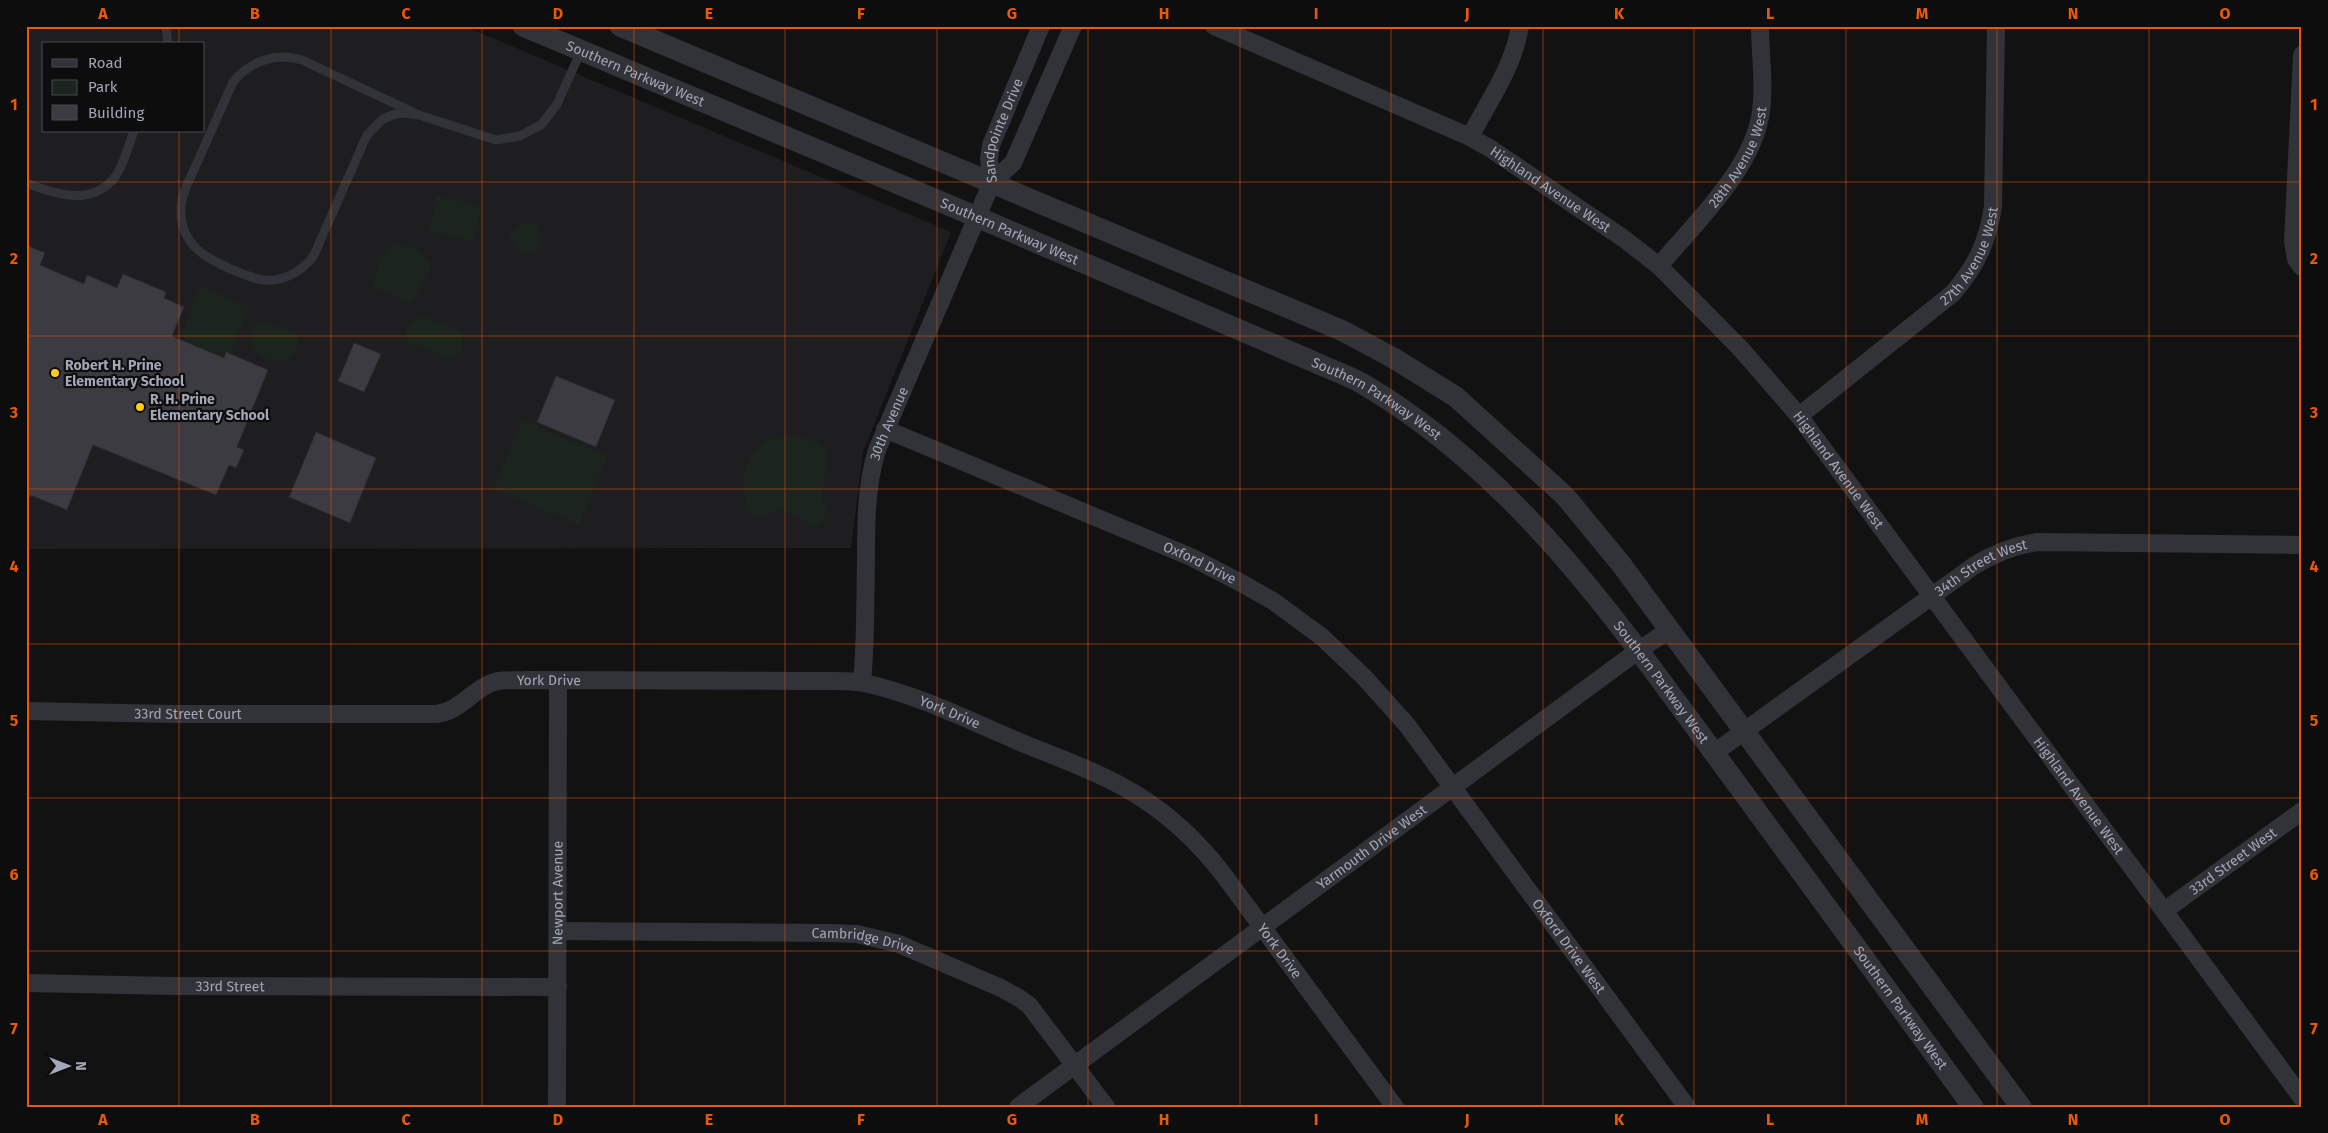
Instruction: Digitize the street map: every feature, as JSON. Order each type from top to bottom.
[{"type":"street","name":"Southern Parkway West","points":[[523,26],[977,217],[1345,376],[1412,416],[1484,473],[1523,511],[1567,559],[1639,650],[1974,1107]]},
{"type":"street","points":[[620,26],[1343,331],[1456,397],[1565,496],[1621,564],[2021,1107]]},
{"type":"street","name":"Sandpointe Drive","points":[[992,182],[989,159],[991,145],[1041,26]]},
{"type":"street","name":"Sandpointe Drive","points":[[992,182],[1013,163],[1073,26]]},
{"type":"street","name":"Highland Avenue West","points":[[1214,26],[1470,137],[1546,184],[1623,238],[1659,266],[1733,341],[1799,416],[2302,1098]]},
{"type":"street","points":[[1470,137],[1511,58],[1517,44],[1520,26]]},
{"type":"street","name":"28th Avenue West","points":[[1659,266],[1738,172],[1750,149],[1762,109],[1760,26]]},
{"type":"street","name":"27th Avenue West","points":[[1799,416],[1952,294],[1966,279],[1981,254],[1989,230],[1993,206],[1996,26]]},
{"type":"street","points":[[2302,55],[2293,241],[2296,259],[2302,267]]},
{"type":"street","name":"30th Avenue","points":[[862,682],[865,649],[867,503],[872,467],[885,429],[992,182]]},
{"type":"street","name":"Oxford Drive","points":[[885,429],[1191,557],[1273,602],[1322,637],[1364,676],[1407,726],[1452,787]]},
{"type":"street","name":"34th Street West","points":[[1714,753],[1975,565],[1994,554],[2018,545],[2038,542],[2302,545]]},
{"type":"street","name":"Yarmouth Drive West","points":[[1018,1107],[1261,926],[1669,630]]},
{"type":"street","name":"York Drive","points":[[350,714],[445,713],[494,682],[558,680],[862,682],[933,705],[1099,775],[1137,795],[1174,822],[1200,845],[1395,1107]]},
{"type":"street","name":"Newport Avenue","points":[[557,1107],[558,680]]},
{"type":"street","name":"33rd Street Court","points":[[26,711],[350,714]]},
{"type":"street","name":"Oxford Drive West","points":[[1452,787],[1687,1107]]},
{"type":"street","name":"33rd Street West","points":[[2164,911],[2302,812]]},
{"type":"street","name":"Cambridge Drive","points":[[558,931],[830,932],[880,938],[984,980],[1029,1005],[1106,1107]]},
{"type":"street","name":"33rd Street","points":[[26,983],[173,986],[558,987]]},
{"type":"lane","points":[[166,26],[168,42]]},
{"type":"lane","points":[[419,115],[394,114],[383,119],[367,135],[313,257],[302,269],[278,280],[249,277],[206,258],[194,247],[186,235],[182,222],[181,208],[183,195],[233,82],[241,72],[253,64],[277,56],[291,57],[419,115],[484,138],[502,139],[520,136],[542,124],[551,115],[581,51]]},
{"type":"lane","points":[[26,183],[60,195],[74,196],[98,191],[116,176],[134,132]]},
{"type":"shaded area","points":[[26,26],[464,26],[951,232],[863,452],[851,548],[26,549]]},
{"type":"green space","points":[[437,195],[482,206],[473,242],[428,231]]},
{"type":"green space","points":[[521,224],[537,224],[539,229],[541,244],[537,252],[526,255],[515,248],[509,235]]},
{"type":"green space","points":[[395,244],[407,246],[419,252],[425,257],[430,266],[429,272],[411,304],[374,288],[373,283],[380,260],[386,250]]},
{"type":"green space","points":[[201,286],[249,306],[231,353],[225,351],[223,356],[180,338]]},
{"type":"green space","points":[[419,317],[425,317],[461,331],[464,335],[462,351],[451,359],[409,343],[406,335],[407,327]]},
{"type":"green space","points":[[266,321],[296,333],[298,341],[291,356],[275,361],[260,355],[254,348],[251,341],[254,327]]},
{"type":"green space","points":[[522,420],[608,456],[579,525],[493,489]]},
{"type":"green space","points":[[794,436],[814,441],[825,448],[825,475],[821,503],[828,502],[824,521],[814,527],[793,514],[784,511],[752,517],[744,497],[744,475],[752,455],[759,447],[771,439]]},
{"type":"building","name":"R. H. Prine Elementary School","points":[[26,245],[45,253],[40,265],[84,284],[87,275],[117,288],[123,274],[166,292],[164,298],[184,307],[172,336],[224,358],[226,352],[268,370],[237,447],[244,450],[236,468],[229,465],[216,495],[93,445],[67,510],[33,496],[26,497]]},
{"type":"building","points":[[354,343],[381,354],[364,392],[338,381]]},
{"type":"building","points":[[556,376],[615,400],[596,447],[537,422]]},
{"type":"building","points":[[316,432],[376,458],[350,523],[289,497]]},
{"type":"place","name":"Robert H. Prine Elementary School","points":[[55,373]]},
{"type":"place","name":"R. H. Prine Elementary School","points":[[140,407]]}]
